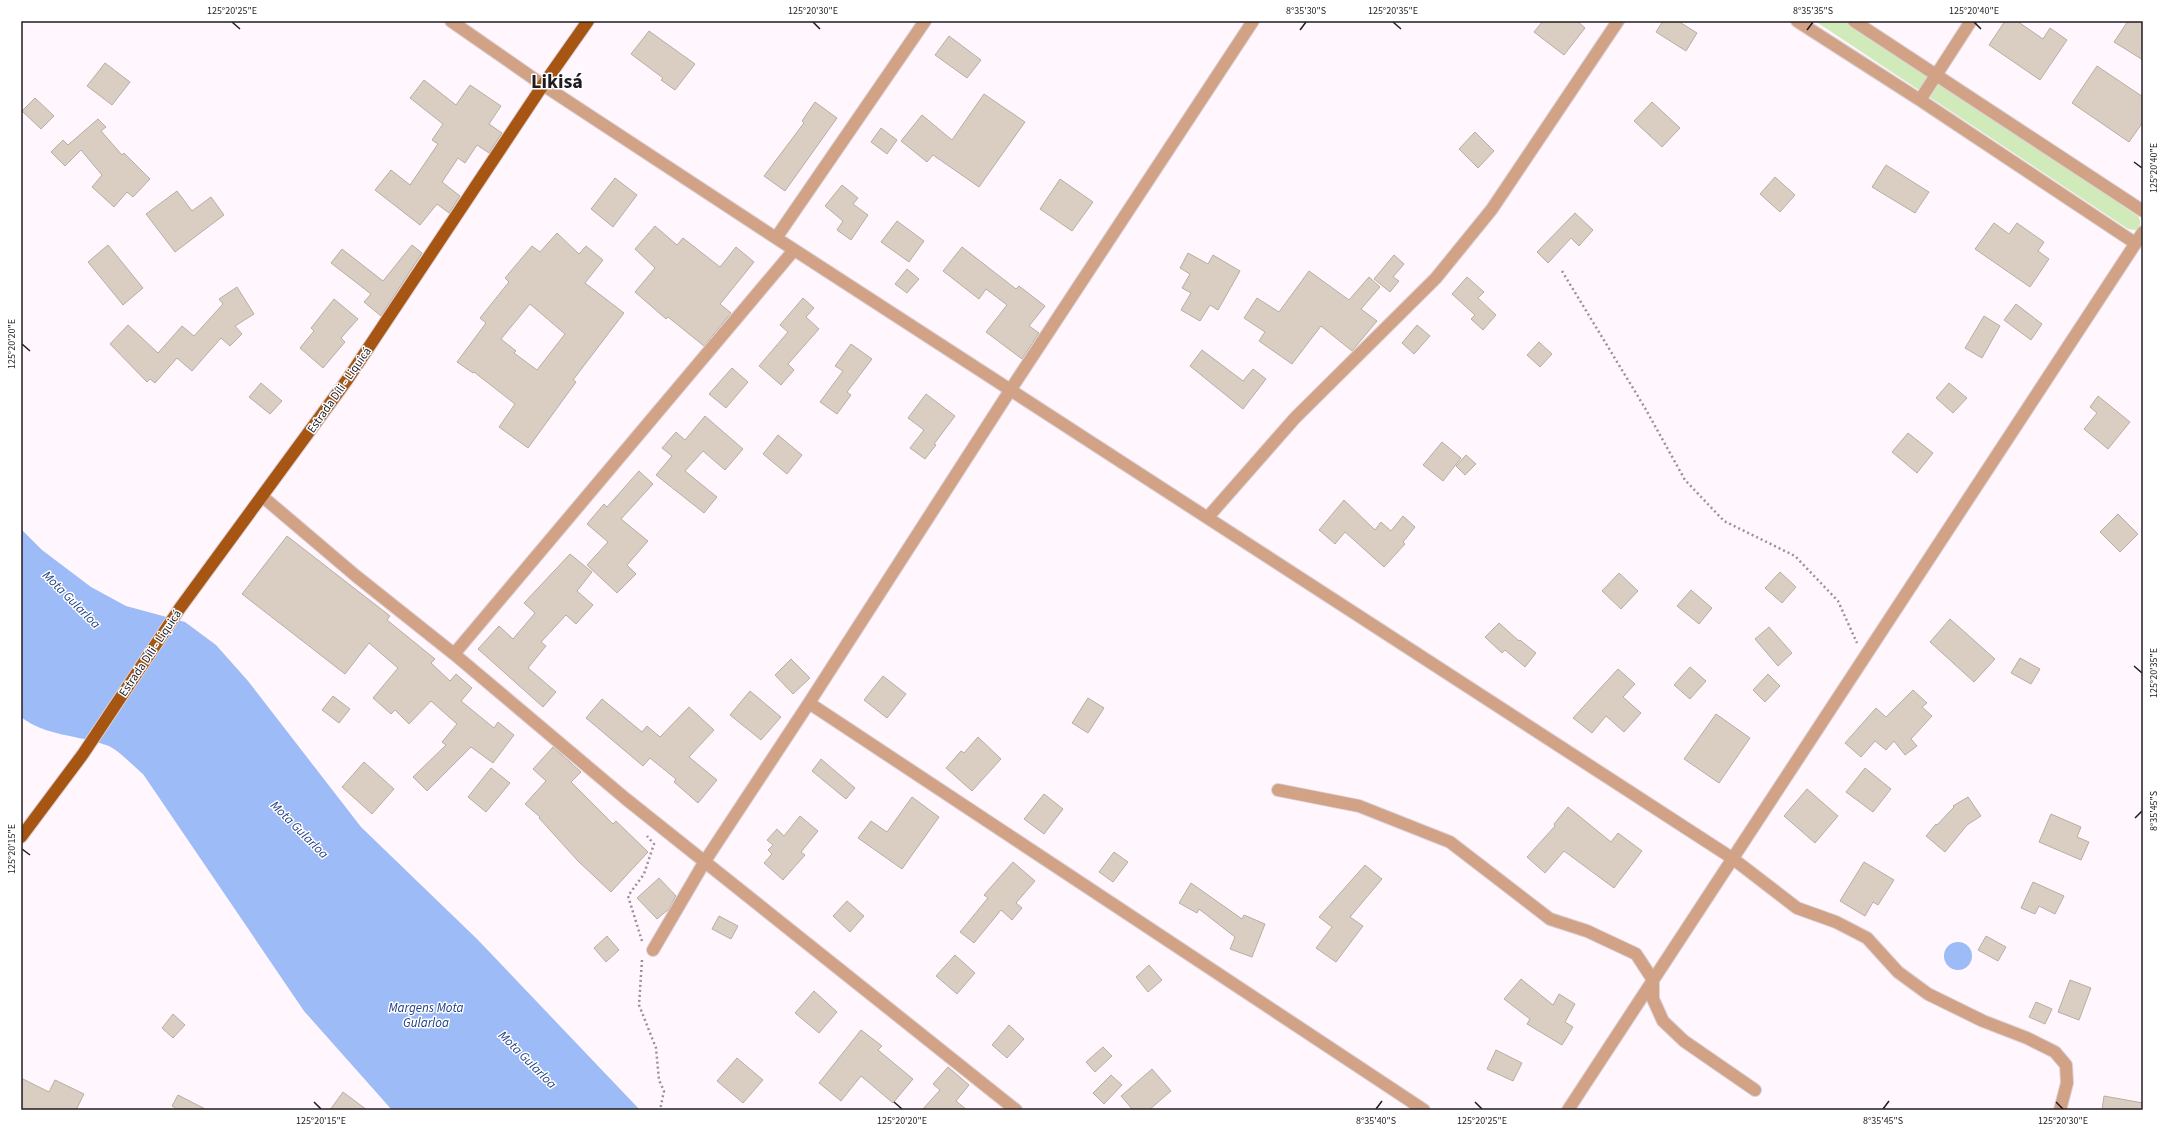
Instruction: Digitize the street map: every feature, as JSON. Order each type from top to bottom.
[{"type":"main road","name":"Estrada Díli - Liquicá","points":[[21,836],[83,754],[180,608],[263,497],[347,380],[543,85],[588,21]]},
{"type":"street","points":[[451,21],[543,85],[794,250],[1011,389],[1732,858],[1797,908],[1836,922],[1867,938],[1898,972],[1928,994],[1983,1021],[2027,1038],[2056,1052],[2066,1065],[2067,1082],[2060,1110]]},
{"type":"street","points":[[776,238],[924,21]]},
{"type":"street","points":[[653,950],[705,861],[809,703],[1011,389],[1253,21]]},
{"type":"street","points":[[1208,517],[1295,418],[1436,278],[1492,209],[1618,21]]},
{"type":"street","points":[[1797,21],[1920,100],[2135,243]]},
{"type":"street","points":[[1854,21],[2143,211]]},
{"type":"street","points":[[1920,100],[1972,21]]},
{"type":"street","points":[[1568,1110],[2143,232]]},
{"type":"street","points":[[454,654],[794,250]]},
{"type":"street","points":[[263,497],[356,576],[454,654],[620,794],[1016,1110]]},
{"type":"street","points":[[809,703],[1424,1110]]},
{"type":"street","points":[[1278,790],[1359,806],[1450,842],[1550,918],[1587,931],[1636,954],[1653,980],[1653,999],[1663,1021],[1684,1041],[1754,1090]]},
{"type":"path","points":[[1562,271],[1645,408],[1685,480],[1724,521],[1796,556],[1838,601],[1864,658]]},
{"type":"green space","points":[[1815,21],[1849,21],[2138,216],[2140,222],[2139,227],[2136,230],[2128,229]]},
{"type":"water","name":"Margens Mota Gularloa","points":[[21,529],[42,550],[91,587],[126,606],[185,622],[216,645],[248,681],[361,827],[477,939],[640,1110],[392,1110],[304,1011],[143,774],[120,753],[110,747],[51,732],[30,723],[21,717]]},
{"type":"water","points":[[1958,942],[1964,943],[1968,946],[1971,950],[1971,962],[1968,966],[1964,969],[1958,970],[1952,969],[1948,966],[1945,962],[1944,956],[1945,950],[1948,946],[1952,943]]},
{"type":"building","points":[[1543,21],[1577,21],[1585,28],[1564,55],[1534,32]]},
{"type":"building","points":[[1663,21],[1678,21],[1697,33],[1686,51],[1656,32]]},
{"type":"building","points":[[2005,21],[2017,21],[2043,39],[2050,28],[2067,40],[2040,80],[1989,45]]},
{"type":"building","points":[[2128,21],[2143,21],[2143,60],[2114,42]]},
{"type":"building","points":[[649,31],[695,64],[675,90],[661,80],[663,78],[631,54]]},
{"type":"building","points":[[949,36],[981,60],[967,78],[935,55]]},
{"type":"building","points":[[105,63],[130,82],[112,105],[87,86]]},
{"type":"building","points":[[2097,66],[2143,97],[2143,122],[2129,142],[2072,103]]},
{"type":"building","points":[[424,80],[456,105],[470,85],[501,106],[489,124],[502,133],[489,153],[477,145],[465,163],[458,158],[442,182],[460,196],[449,213],[437,204],[420,225],[375,190],[391,170],[410,185],[438,144],[432,140],[443,124],[410,98]]},
{"type":"building","points":[[984,94],[1025,122],[979,187],[933,155],[927,162],[901,141],[922,115],[952,140]]},
{"type":"building","points":[[35,98],[54,116],[41,129],[22,111]]},
{"type":"building","points":[[815,102],[837,118],[785,191],[764,176],[804,123],[802,121]]},
{"type":"building","points":[[1652,102],[1680,128],[1662,147],[1634,121]]},
{"type":"building","points":[[98,119],[106,127],[101,131],[122,155],[124,153],[150,179],[133,197],[127,192],[114,207],[92,187],[102,175],[81,150],[65,166],[51,152],[63,140],[68,145]]},
{"type":"building","points":[[881,128],[897,140],[887,154],[871,142]]},
{"type":"building","points":[[1475,132],[1494,151],[1478,168],[1459,149]]},
{"type":"building","points":[[1886,165],[1929,192],[1915,213],[1872,187]]},
{"type":"building","points":[[1775,177],[1795,195],[1780,212],[1760,194]]},
{"type":"building","points":[[615,178],[637,195],[613,227],[591,209]]},
{"type":"building","points":[[1060,179],[1093,202],[1072,231],[1040,209]]},
{"type":"building","points":[[842,185],[858,198],[853,204],[868,215],[851,240],[837,230],[843,221],[825,206]]},
{"type":"building","points":[[177,191],[192,211],[211,197],[224,215],[175,252],[146,214]]},
{"type":"building","points":[[1575,213],[1593,230],[1579,246],[1571,238],[1548,263],[1537,252]]},
{"type":"building","points":[[897,221],[924,241],[909,262],[881,242]]},
{"type":"building","points":[[1994,223],[2009,234],[2017,223],[2044,242],[2038,251],[2049,259],[2030,287],[1975,249]]},
{"type":"building","points":[[655,226],[677,245],[683,238],[720,267],[736,247],[754,262],[720,304],[731,313],[704,346],[668,317],[666,319],[635,292],[655,268],[635,249]]},
{"type":"building","points":[[557,233],[579,254],[586,246],[603,260],[585,283],[624,313],[573,380],[576,382],[528,448],[499,427],[515,404],[474,372],[473,373],[457,362],[486,323],[480,318],[509,282],[505,278],[532,246],[540,252]],"holes":[[[530,304],[565,334],[537,370],[514,353],[516,351],[501,339]]]},
{"type":"building","points":[[108,245],[143,288],[123,305],[88,262]]},
{"type":"building","points":[[412,245],[422,253],[381,316],[364,302],[371,294],[331,263],[342,249],[383,281]]},
{"type":"building","points":[[962,247],[1016,289],[1019,286],[1045,306],[1029,326],[1039,333],[1022,359],[986,332],[1007,305],[986,289],[979,299],[943,271]]},
{"type":"building","points":[[1188,253],[1208,264],[1213,255],[1240,271],[1218,310],[1210,305],[1200,321],[1181,310],[1191,293],[1182,288],[1190,274],[1180,268]]},
{"type":"building","points":[[1394,255],[1404,264],[1393,277],[1399,281],[1390,292],[1374,279]]},
{"type":"building","points":[[907,269],[919,279],[907,293],[895,284]]},
{"type":"building","points":[[1309,271],[1349,300],[1369,277],[1380,287],[1361,309],[1377,321],[1352,351],[1321,326],[1292,364],[1259,341],[1265,332],[1244,318],[1257,298],[1279,312]]},
{"type":"building","points":[[1467,277],[1484,292],[1478,298],[1496,315],[1483,330],[1471,319],[1475,315],[1452,294]]},
{"type":"building","points":[[237,287],[254,314],[235,326],[242,334],[230,346],[221,338],[192,371],[177,358],[155,383],[150,379],[147,382],[110,344],[128,325],[158,353],[182,326],[194,336],[223,304],[219,299]]},
{"type":"building","points":[[803,298],[814,308],[806,317],[819,329],[788,364],[794,370],[781,385],[759,366],[788,332],[780,325]]},
{"type":"building","points":[[334,299],[358,319],[341,338],[345,342],[323,368],[300,348],[314,331],[311,328]]},
{"type":"building","points":[[2016,304],[2042,324],[2031,340],[2004,320]]},
{"type":"building","points":[[1984,316],[2000,326],[1982,358],[1965,348]]},
{"type":"building","points":[[1417,325],[1430,336],[1414,354],[1402,343]]},
{"type":"building","points":[[1539,342],[1552,354],[1540,367],[1527,355]]},
{"type":"building","points":[[851,344],[872,359],[847,392],[851,395],[837,414],[820,402],[843,371],[835,366]]},
{"type":"building","points":[[1202,350],[1243,381],[1253,369],[1266,379],[1243,409],[1190,366]]},
{"type":"building","points":[[732,368],[748,382],[726,408],[709,394]]},
{"type":"building","points":[[261,383],[282,401],[270,414],[249,397]]},
{"type":"building","points":[[1949,383],[1967,398],[1953,413],[1936,398]]},
{"type":"building","points":[[926,394],[955,416],[934,444],[936,445],[925,459],[910,448],[924,430],[908,418]]},
{"type":"building","points":[[2098,396],[2130,422],[2108,449],[2084,429],[2097,413],[2090,407]]},
{"type":"building","points":[[705,416],[743,449],[725,470],[703,451],[685,471],[717,497],[704,513],[656,475],[672,456],[662,448],[676,432],[685,440]]},
{"type":"building","points":[[1908,433],[1933,453],[1917,473],[1892,452]]},
{"type":"building","points":[[778,435],[802,455],[787,474],[763,454]]},
{"type":"building","points":[[1442,442],[1461,458],[1443,481],[1423,465]]},
{"type":"building","points":[[1466,455],[1476,464],[1465,475],[1456,466]]},
{"type":"building","points":[[639,471],[653,484],[621,519],[648,541],[627,565],[636,574],[617,593],[587,565],[608,542],[587,524],[604,504],[607,507]]},
{"type":"building","points":[[1344,500],[1375,530],[1381,522],[1391,531],[1403,516],[1415,527],[1403,542],[1405,544],[1384,567],[1345,532],[1335,544],[1319,530]]},
{"type":"building","points":[[2118,514],[2138,534],[2120,552],[2100,532]]},
{"type":"building","points":[[287,536],[390,616],[387,620],[435,659],[431,663],[450,681],[456,674],[472,688],[461,701],[494,728],[498,722],[514,735],[493,763],[471,747],[427,791],[413,777],[446,745],[442,742],[457,724],[431,701],[409,724],[395,710],[391,714],[373,698],[398,668],[369,643],[345,674],[242,594]]},
{"type":"building","points":[[570,554],[592,572],[577,591],[593,605],[576,624],[566,615],[541,642],[546,646],[528,668],[556,692],[543,707],[478,649],[499,626],[513,639],[535,613],[524,603]]},
{"type":"building","points":[[1780,572],[1796,587],[1782,603],[1765,588]]},
{"type":"building","points":[[1619,573],[1638,591],[1621,609],[1602,591]]},
{"type":"building","points":[[1691,590],[1712,608],[1699,624],[1677,606]]},
{"type":"building","points":[[1950,619],[1995,659],[1974,682],[1930,642]]},
{"type":"building","points":[[1499,623],[1519,641],[1520,640],[1536,653],[1525,667],[1505,650],[1502,653],[1485,637]]},
{"type":"building","points":[[1769,627],[1792,653],[1778,666],[1755,639]]},
{"type":"building","points":[[2020,658],[2040,669],[2031,684],[2011,673]]},
{"type":"building","points":[[791,659],[810,678],[793,694],[775,675]]},
{"type":"building","points":[[1690,667],[1706,681],[1690,699],[1674,685]]},
{"type":"building","points":[[1618,669],[1635,684],[1623,697],[1641,713],[1624,732],[1606,716],[1592,733],[1573,718]]},
{"type":"building","points":[[1768,674],[1780,686],[1765,702],[1753,690]]},
{"type":"building","points":[[883,676],[906,694],[887,718],[864,700]]},
{"type":"building","points":[[1913,690],[1927,703],[1922,707],[1932,716],[1911,739],[1917,746],[1905,755],[1894,741],[1886,750],[1875,741],[1861,757],[1845,743],[1876,708],[1886,717]]},
{"type":"building","points":[[750,691],[781,717],[761,740],[730,715]]},
{"type":"building","points":[[333,696],[350,709],[339,723],[322,710]]},
{"type":"building","points":[[1088,698],[1104,708],[1088,733],[1072,723]]},
{"type":"building","points":[[602,699],[642,732],[647,726],[660,737],[689,707],[714,730],[689,757],[717,780],[698,803],[674,782],[676,779],[650,758],[643,766],[586,718]]},
{"type":"building","points":[[1716,714],[1750,738],[1719,783],[1684,759]]},
{"type":"building","points":[[978,737],[1001,759],[972,791],[946,768],[961,751],[964,753]]},
{"type":"building","points":[[553,747],[581,772],[571,782],[613,824],[616,821],[648,852],[611,892],[578,861],[539,818],[540,817],[525,804],[546,781],[533,769]]},
{"type":"building","points":[[821,759],[855,788],[846,799],[812,771]]},
{"type":"building","points":[[364,762],[394,789],[372,814],[342,787]]},
{"type":"building","points":[[491,768],[510,783],[486,812],[468,797]]},
{"type":"building","points":[[1865,768],[1891,789],[1873,812],[1846,792]]},
{"type":"building","points":[[1807,789],[1838,816],[1815,843],[1784,816]]},
{"type":"building","points":[[1044,794],[1063,809],[1044,834],[1024,819]]},
{"type":"building","points":[[912,797],[939,817],[902,869],[858,838],[871,821],[887,832]]},
{"type":"building","points":[[1968,797],[1981,816],[1967,825],[1945,852],[1926,836],[1954,807],[1953,806]]},
{"type":"building","points":[[1568,807],[1611,842],[1618,833],[1642,851],[1614,888],[1564,851],[1545,873],[1527,857],[1555,826],[1554,824]]},
{"type":"building","points":[[2051,814],[2081,827],[2077,837],[2089,842],[2081,860],[2039,842]]},
{"type":"building","points":[[800,816],[818,831],[801,852],[805,855],[783,880],[764,863],[772,854],[768,850],[773,845],[767,840],[777,829],[784,836]]},
{"type":"building","points":[[1114,852],[1128,862],[1113,882],[1099,872]]},
{"type":"building","points":[[1013,862],[1035,881],[1016,903],[1022,908],[1012,920],[1001,910],[974,943],[960,932],[988,898],[984,895]]},
{"type":"building","points":[[1864,862],[1894,880],[1878,905],[1873,902],[1865,916],[1840,901]]},
{"type":"building","points":[[1365,865],[1382,879],[1350,917],[1363,926],[1336,962],[1316,948],[1332,927],[1319,917]]},
{"type":"building","points":[[659,878],[676,896],[669,909],[657,919],[637,898]]},
{"type":"building","points":[[2033,882],[2064,896],[2055,914],[2039,906],[2035,914],[2021,908]]},
{"type":"building","points":[[1191,883],[1242,919],[1244,915],[1265,924],[1252,957],[1230,949],[1235,937],[1199,909],[1197,913],[1179,903]]},
{"type":"building","points":[[847,901],[864,916],[850,932],[833,916]]},
{"type":"building","points":[[719,916],[738,926],[731,939],[712,929]]},
{"type":"building","points":[[607,936],[619,950],[606,962],[594,948]]},
{"type":"building","points":[[1986,936],[2006,947],[1998,961],[1978,950]]},
{"type":"building","points":[[955,955],[975,973],[957,994],[936,976]]},
{"type":"building","points":[[1149,965],[1162,980],[1148,992],[1136,977]]},
{"type":"building","points":[[1521,979],[1553,1005],[1559,994],[1575,1004],[1565,1022],[1573,1027],[1562,1045],[1527,1024],[1530,1019],[1504,999]]},
{"type":"building","points":[[2070,980],[2091,988],[2079,1020],[2058,1012]]},
{"type":"building","points":[[814,991],[837,1012],[819,1033],[795,1013]]},
{"type":"building","points":[[2036,1002],[2052,1009],[2045,1024],[2029,1017]]},
{"type":"building","points":[[173,1014],[185,1025],[173,1038],[162,1028]]},
{"type":"building","points":[[1009,1025],[1024,1039],[1007,1058],[992,1045]]},
{"type":"building","points":[[861,1030],[882,1046],[878,1050],[913,1079],[893,1103],[861,1076],[841,1101],[819,1083]]},
{"type":"building","points":[[1103,1047],[1112,1056],[1095,1072],[1086,1062]]},
{"type":"building","points":[[1496,1050],[1522,1063],[1513,1081],[1487,1069]]},
{"type":"building","points":[[737,1058],[763,1080],[743,1103],[717,1081]]},
{"type":"building","points":[[948,1067],[969,1085],[956,1101],[967,1110],[922,1110],[940,1090],[933,1084]]},
{"type":"building","points":[[1152,1069],[1171,1091],[1149,1110],[1133,1110],[1121,1096]]},
{"type":"building","points":[[1111,1075],[1122,1085],[1104,1104],[1093,1093]]},
{"type":"building","points":[[21,1078],[49,1092],[55,1080],[84,1094],[76,1110],[21,1110]]},
{"type":"building","points":[[343,1092],[367,1110],[330,1110]]},
{"type":"building","points":[[178,1095],[207,1110],[179,1110],[172,1106]]},
{"type":"building","points":[[2104,1096],[2143,1103],[2142,1110],[2102,1110]]},
{"type":"district","name":"Likisá","points":[[557,81]]},
{"type":"water label","name":"Mota Gularloa","points":[[72,599]]},
{"type":"water label","name":"Mota Gularloa","points":[[300,829]]},
{"type":"water label","name":"Mota Gularloa","points":[[528,1059]]}]
